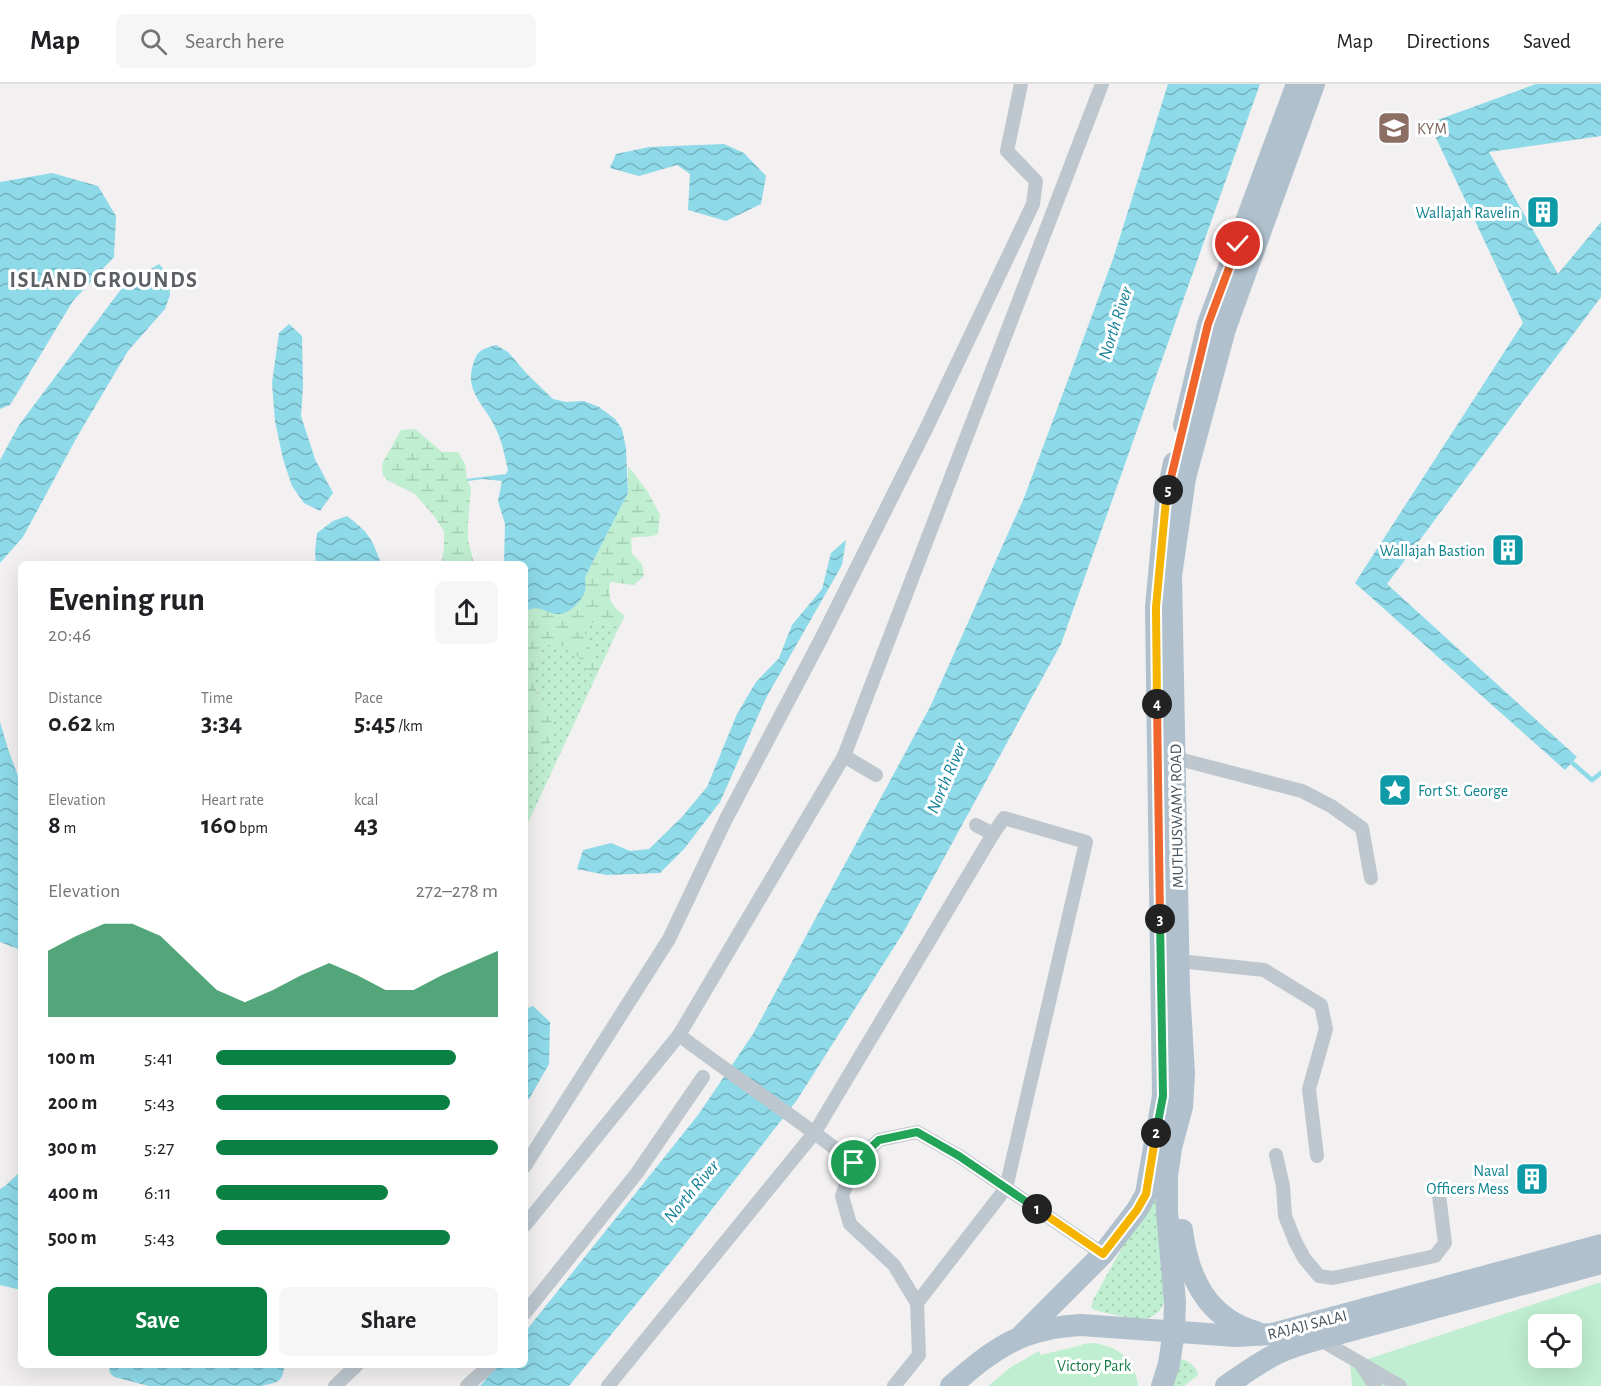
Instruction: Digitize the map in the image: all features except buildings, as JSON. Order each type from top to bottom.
[{"type":"main road","name":"MUTHUSWAMY ROAD","points":[[1022,1335],[1103,1254],[1137,1210],[1146,1194],[1163,1096],[1156,607],[1166,500],[1208,324],[1297,84]]},
{"type":"main road","name":"MUTHUSWAMY ROAD","points":[[1162,1386],[1174,1331],[1174,1292],[1166,1196],[1170,1155],[1182,1107],[1184,1082],[1179,961],[1171,576],[1185,478],[1225,329],[1314,84]]},
{"type":"main road","points":[[1170,1155],[1177,1184],[1187,1259],[1200,1290],[1210,1304],[1230,1321],[1243,1328],[1272,1334]]},
{"type":"main road","name":"RAJAJI SALAI","points":[[951,1386],[1003,1345],[1022,1335],[1060,1326],[1081,1325],[1236,1336],[1272,1334],[1601,1245]]},
{"type":"main road","name":"RAJAJI SALAI","points":[[1226,1386],[1279,1353],[1319,1339],[1601,1263]]},
{"type":"street","points":[[528,1161],[669,939],[725,821],[821,639],[926,429],[1033,204],[1036,181],[1007,151],[1021,84]]},
{"type":"street","points":[[528,1221],[680,1035],[844,756],[1102,84]]},
{"type":"street","points":[[844,756],[876,775]]},
{"type":"street","points":[[1175,758],[1302,791],[1331,806],[1362,828],[1371,878]]},
{"type":"street","points":[[608,1386],[815,1132],[1004,818],[1086,842],[1006,1188],[917,1303]]},
{"type":"street","points":[[976,825],[993,834]]},
{"type":"street","points":[[1179,961],[1264,970],[1321,1005],[1326,1029],[1309,1089],[1317,1156]]},
{"type":"street","points":[[680,1035],[815,1132],[854,1163]]},
{"type":"street","points":[[528,1309],[636,1173],[703,1077]]},
{"type":"street","points":[[894,1386],[919,1355],[917,1303],[894,1265],[850,1224],[842,1196],[854,1163],[879,1140],[917,1132],[959,1156],[1103,1254]]},
{"type":"street","points":[[1275,1155],[1283,1186],[1285,1216],[1304,1258],[1319,1276],[1333,1278],[1435,1256],[1445,1243],[1438,1188]]},
{"type":"street","points":[[1319,1339],[1400,1386]]},
{"type":"street","points":[[1359,1362],[1375,1386]]},
{"type":"street","points":[[335,1386],[354,1368]]},
{"type":"street","points":[[467,1386],[487,1368]]},
{"type":"green space","points":[[415,429],[442,452],[458,452],[465,464],[471,488],[468,540],[473,561],[442,561],[444,531],[434,516],[415,494],[387,480],[383,475],[382,464],[401,430]]},
{"type":"green space","points":[[628,466],[648,492],[660,515],[658,534],[631,538],[632,554],[642,564],[644,576],[634,585],[610,582],[612,602],[616,609],[625,616],[619,627],[594,622],[585,628],[585,638],[595,657],[596,670],[590,672],[569,648],[563,646],[546,645],[538,656],[534,676],[537,694],[550,715],[554,732],[549,746],[528,766],[528,610],[544,609],[555,614],[585,589],[585,577],[628,493]]},
{"type":"green space","points":[[594,622],[619,627],[528,823],[528,766],[535,759],[550,715],[537,694],[534,676],[538,656],[546,645],[564,644],[572,649],[582,663],[596,670],[595,657],[585,638],[585,628]]},
{"type":"green space","points":[[1157,1185],[1166,1297],[1162,1306],[1153,1316],[1140,1319],[1093,1309],[1091,1307],[1093,1300]]},
{"type":"green space","points":[[1601,1282],[1601,1386],[1353,1386],[1350,1365]]},
{"type":"green space","name":"Victory Park","points":[[1094,1343],[1118,1351],[1124,1356],[1133,1368],[1138,1386],[988,1386],[1011,1367],[1039,1351],[1041,1355]]},
{"type":"green space","points":[[1181,1359],[1192,1364],[1198,1375],[1184,1386],[1172,1386]]},
{"type":"water","name":"North River","points":[[1168,84],[1260,84],[1061,644],[903,933],[797,1100],[674,1258],[569,1386],[480,1386],[495,1368],[528,1368],[528,1328],[698,1115],[753,1034],[930,707],[1024,498],[1113,259]]},
{"type":"water","points":[[1536,84],[1601,84],[1601,136],[1489,152],[1558,274],[1601,222],[1601,297],[1387,584],[1577,757],[1565,770],[1355,583],[1523,323],[1429,123]]},
{"type":"water","points":[[724,144],[744,153],[766,176],[761,204],[726,221],[688,210],[690,174],[677,165],[639,176],[610,168],[616,154],[649,147]]},
{"type":"water","points":[[52,173],[98,186],[116,216],[114,257],[73,301],[10,405],[0,409],[0,182]]},
{"type":"water","points":[[159,264],[169,276],[170,295],[165,309],[128,351],[77,437],[23,537],[0,563],[0,460],[19,425],[125,284]]},
{"type":"water","points":[[289,324],[302,336],[301,416],[315,459],[333,493],[320,511],[304,503],[292,486],[283,459],[275,421],[272,383],[279,333]]},
{"type":"water","points":[[496,345],[508,352],[553,399],[566,402],[584,401],[599,407],[615,419],[622,429],[626,448],[628,493],[585,577],[583,595],[574,607],[561,614],[538,608],[528,610],[528,561],[504,561],[505,524],[498,501],[502,481],[483,479],[468,481],[467,479],[506,474],[508,470],[498,434],[471,383],[476,356],[484,349]]},
{"type":"water","points":[[347,516],[360,527],[368,536],[380,561],[316,561],[317,533],[333,521]]},
{"type":"water","points":[[846,540],[842,565],[766,698],[720,802],[684,849],[660,873],[606,875],[577,869],[583,850],[611,843],[630,851],[649,849],[681,818],[707,787],[737,714],[756,682],[779,658],[792,625],[822,589],[831,553]]},
{"type":"water","points":[[0,722],[18,776],[18,949],[0,942]]},
{"type":"water","points":[[533,1006],[550,1022],[549,1064],[528,1100],[528,1008]]},
{"type":"water","points":[[18,1174],[18,1289],[0,1285],[0,1189]]},
{"type":"water","points":[[284,1368],[280,1380],[262,1386],[149,1386],[114,1377],[109,1369]]},
{"type":"waterway","points":[[1569,760],[1592,780],[1601,773]]},
{"type":"place","name":"KYM","points":[[1394,128]]},
{"type":"place","name":"Wallajah Ravelin","points":[[1543,212]]},
{"type":"place","name":"Wallajah Bastion","points":[[1508,550]]},
{"type":"place","name":"Fort St. George","points":[[1395,790]]},
{"type":"place","name":"Naval Officers Mess","points":[[1532,1179]]},
{"type":"district","name":"ISLAND GROUNDS","points":[[104,279]]},
{"type":"route","points":[[854,1163],[879,1140],[917,1132],[959,1156],[1103,1254],[1137,1210],[1146,1194],[1163,1096],[1156,607],[1166,500],[1208,324],[1238,244]]}]
